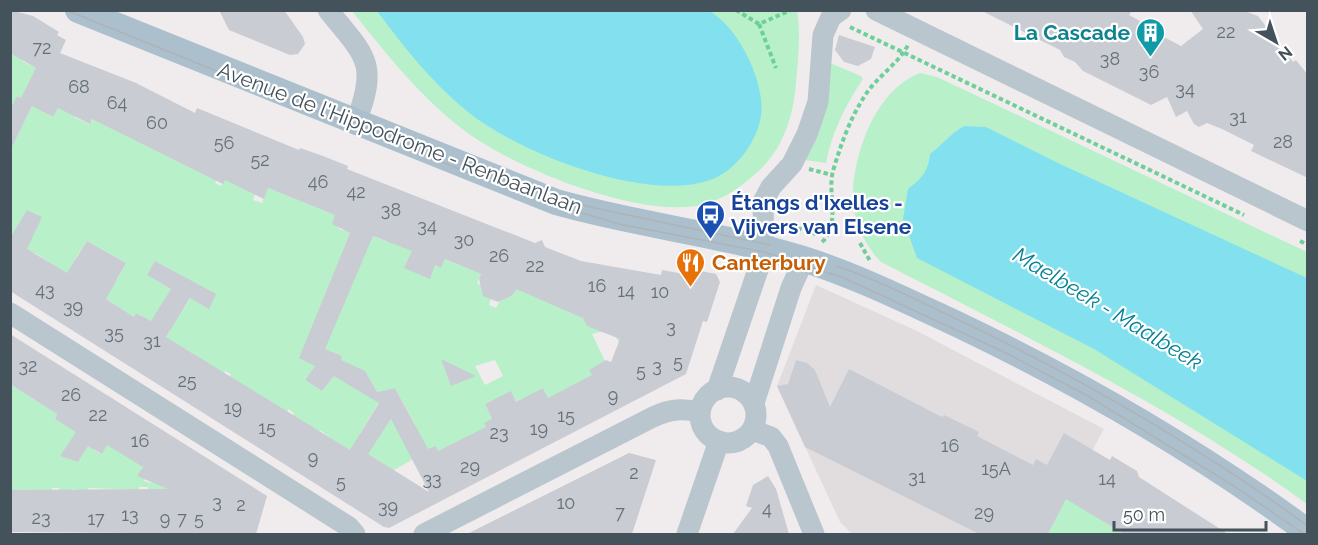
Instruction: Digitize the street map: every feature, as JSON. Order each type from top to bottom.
[{"type":"main road","name":"Avenue de l'Hippodrome - Renbaanlaan","points":[[78,10],[556,202],[620,219],[764,248],[804,259],[871,285],[927,310],[1090,392],[1222,473],[1308,532]]},
{"type":"street","points":[[328,10],[366,62],[369,82],[356,122]]},
{"type":"street","points":[[876,10],[1308,221]]},
{"type":"street","points":[[717,390],[764,248],[763,202],[771,187],[792,164],[807,134],[818,102],[823,35],[836,14]]},
{"type":"street","points":[[754,403],[791,288],[804,259]]},
{"type":"street","points":[[10,313],[349,527],[355,534]]},
{"type":"street","points":[[727,387],[738,389],[747,394],[754,403],[756,412],[752,430],[734,442],[719,441],[705,430],[700,412],[709,395],[717,390],[727,387]]},
{"type":"street","points":[[424,534],[667,411],[682,409],[700,412]]},
{"type":"street","points":[[752,430],[771,437],[778,446],[788,465],[814,534]]},
{"type":"street","points":[[687,534],[719,441]]},
{"type":"path","points":[[736,10],[759,24],[776,68]]},
{"type":"path","points":[[759,24],[791,10]]},
{"type":"path","points":[[836,14],[903,54],[1254,220]]},
{"type":"path","points":[[804,259],[827,238],[832,216],[832,175],[845,131],[866,94],[903,54],[916,30]]},
{"type":"path","points":[[777,221],[818,235]]},
{"type":"path","points":[[1297,240],[1308,245]]},
{"type":"shaded area","points":[[816,285],[917,331],[1104,429],[1047,534],[852,534],[840,522],[777,386]]},
{"type":"green space","name":"Étangs d'Ixelles - Vijvers van Elsene","points":[[352,11],[797,11],[799,47],[789,122],[779,145],[764,166],[729,194],[712,202],[688,207],[630,202],[599,194],[539,172],[513,160],[471,135],[451,120],[415,86]]},
{"type":"green space","points":[[27,50],[22,61],[36,68],[43,112],[53,117],[60,103],[76,111],[74,117],[89,124],[93,119],[220,174],[215,183],[221,186],[228,174],[255,194],[253,200],[262,203],[268,188],[335,215],[338,228],[343,231],[348,221],[354,223],[316,318],[373,236],[387,242],[390,237],[435,265],[441,267],[445,259],[481,274],[477,283],[486,287],[491,299],[489,305],[496,308],[504,293],[513,296],[518,282],[623,311],[620,345],[612,329],[592,334],[606,363],[596,371],[589,369],[593,377],[563,390],[564,394],[548,398],[543,388],[537,391],[521,413],[514,397],[493,400],[485,404],[492,419],[487,428],[438,451],[436,446],[382,477],[383,463],[371,456],[363,463],[320,430],[317,434],[290,419],[294,413],[289,409],[286,413],[227,381],[231,374],[225,371],[224,373],[208,363],[204,369],[194,354],[179,345],[158,349],[170,331],[153,318],[145,330],[142,316],[137,313],[134,317],[35,253],[32,257],[11,240],[10,151],[33,104],[17,96],[11,110],[11,53],[14,55]],"holes":[[[87,241],[126,263],[117,280],[75,259]],[[155,261],[189,280],[190,299],[181,313],[163,303],[171,289],[148,275]],[[314,345],[342,356],[334,376],[322,391],[305,380],[315,366]],[[495,360],[503,376],[485,385],[475,366]],[[395,388],[415,424],[399,433],[391,419],[375,443],[360,433],[381,399],[377,392]]]},
{"type":"green space","points":[[830,63],[861,76],[863,79],[840,120],[826,163],[804,160]]},
{"type":"green space","name":"Étangs d'Ixelles - Vijvers van Elsene","points":[[920,73],[937,77],[1307,252],[1307,504],[1257,469],[1152,405],[1045,346],[881,262],[864,239],[854,211],[853,191],[858,157],[871,122],[880,106],[905,81]]},
{"type":"green space","points":[[10,384],[57,414],[55,419],[79,428],[61,456],[78,462],[93,438],[99,441],[94,450],[101,454],[107,445],[148,458],[142,468],[148,473],[144,481],[151,483],[162,467],[191,478],[148,502],[148,487],[139,487],[139,490],[88,488],[88,493],[78,493],[77,489],[60,491],[59,488],[52,488],[52,491],[11,490]]},
{"type":"green space","points":[[1072,487],[1109,525],[1124,534],[1048,534]]},
{"type":"green space","points":[[1130,524],[1144,534],[1124,534]]},
{"type":"water","name":"Étangs d'Ixelles - Vijvers van Elsene","points":[[377,11],[709,11],[720,18],[730,29],[748,57],[759,88],[761,116],[759,126],[750,146],[736,163],[710,180],[683,185],[652,185],[584,170],[518,143],[490,128],[468,112],[431,77]]},
{"type":"water","name":"Étangs d'Ixelles - Vijvers van Elsene","points":[[964,126],[986,127],[1058,163],[1307,278],[1307,481],[1094,349],[917,258],[903,219],[908,189],[924,174],[930,154]]},
{"type":"building","points":[[10,10],[33,16],[59,32],[57,35],[66,40],[60,53],[136,83],[195,113],[197,108],[299,150],[300,148],[323,156],[348,166],[347,169],[535,243],[542,240],[545,247],[581,261],[661,275],[662,270],[690,275],[691,269],[716,274],[720,282],[707,322],[703,321],[686,374],[389,528],[384,527],[10,291],[10,238],[27,210],[42,217],[27,249],[67,273],[87,241],[126,263],[106,299],[134,317],[136,313],[151,321],[171,289],[147,275],[155,261],[216,294],[209,309],[190,298],[166,337],[350,450],[379,403],[334,376],[322,391],[305,380],[315,366],[299,358],[350,233],[332,224],[335,215],[268,188],[264,199],[225,180],[223,184],[92,119],[90,124],[58,108],[53,117],[32,106],[10,151],[10,110],[17,96],[21,98],[36,68],[10,53]],"holes":[[[373,236],[412,251],[404,268],[430,279],[435,265],[441,268],[445,259],[481,274],[479,279],[483,296],[498,302],[513,295],[516,289],[583,318],[587,326],[620,339],[611,362],[606,360],[589,370],[592,375],[548,398],[543,388],[516,402],[511,391],[485,404],[492,419],[484,423],[486,427],[438,451],[436,446],[428,449],[395,388],[377,392],[365,371],[341,360],[342,356],[325,349]],[[391,419],[429,492],[368,454]]]},
{"type":"building","points":[[219,10],[284,10],[303,37],[305,44],[298,54],[290,55],[229,30]]},
{"type":"building","points":[[980,10],[1132,10],[1129,15],[1140,21],[1139,24],[1181,46],[1203,29],[1190,10],[1242,10],[1258,16],[1293,62],[1296,60],[1308,75],[1308,178],[1251,151],[1254,145],[1222,129],[1207,123],[1199,127],[1194,124],[1187,111],[1176,117],[1167,97],[1151,105],[1083,71],[1075,62],[1064,57],[1060,50]]},
{"type":"building","points":[[839,35],[875,47],[871,59],[858,66],[844,62],[835,50]]},
{"type":"building","points":[[10,334],[267,496],[256,534],[10,532],[10,490],[168,489],[137,476],[143,467],[107,445],[102,454],[88,446],[78,462],[60,456],[76,432],[55,419],[57,414],[10,384]]},
{"type":"building","points":[[441,359],[476,376],[451,386]]},
{"type":"building","points":[[796,360],[807,363],[815,370],[830,407],[849,369],[942,417],[944,415],[979,432],[977,436],[1033,465],[1036,459],[1047,465],[1064,433],[1110,460],[1112,456],[1137,471],[1139,477],[1228,534],[1124,534],[1066,499],[1048,534],[979,534],[805,447],[777,386],[788,384]]},
{"type":"building","points":[[629,453],[656,460],[632,534],[467,534]]},
{"type":"building","points":[[768,476],[776,489],[789,534],[733,534],[752,508],[746,506],[753,485]]},
{"type":"tram line","points":[[66,10],[521,194],[619,224],[764,252],[844,278],[1006,353],[1088,396],[1237,488],[1304,534]]},
{"type":"tram line","points":[[314,101],[409,139]]},
{"type":"tram line","points":[[456,159],[524,186],[590,207],[770,245]]},
{"type":"tram line","points":[[836,266],[884,285],[1051,366],[1182,442],[1308,526]]},
{"type":"place","name":"La Cascade","points":[[1151,58]]},
{"type":"place","name":"Étangs d'Ixelles - Vijvers van Elsene","points":[[710,240]]},
{"type":"place","name":"Canterbury","points":[[691,288]]},
{"type":"water label","name":"Maelbeek - Maalbeek","points":[[1108,308]]}]
